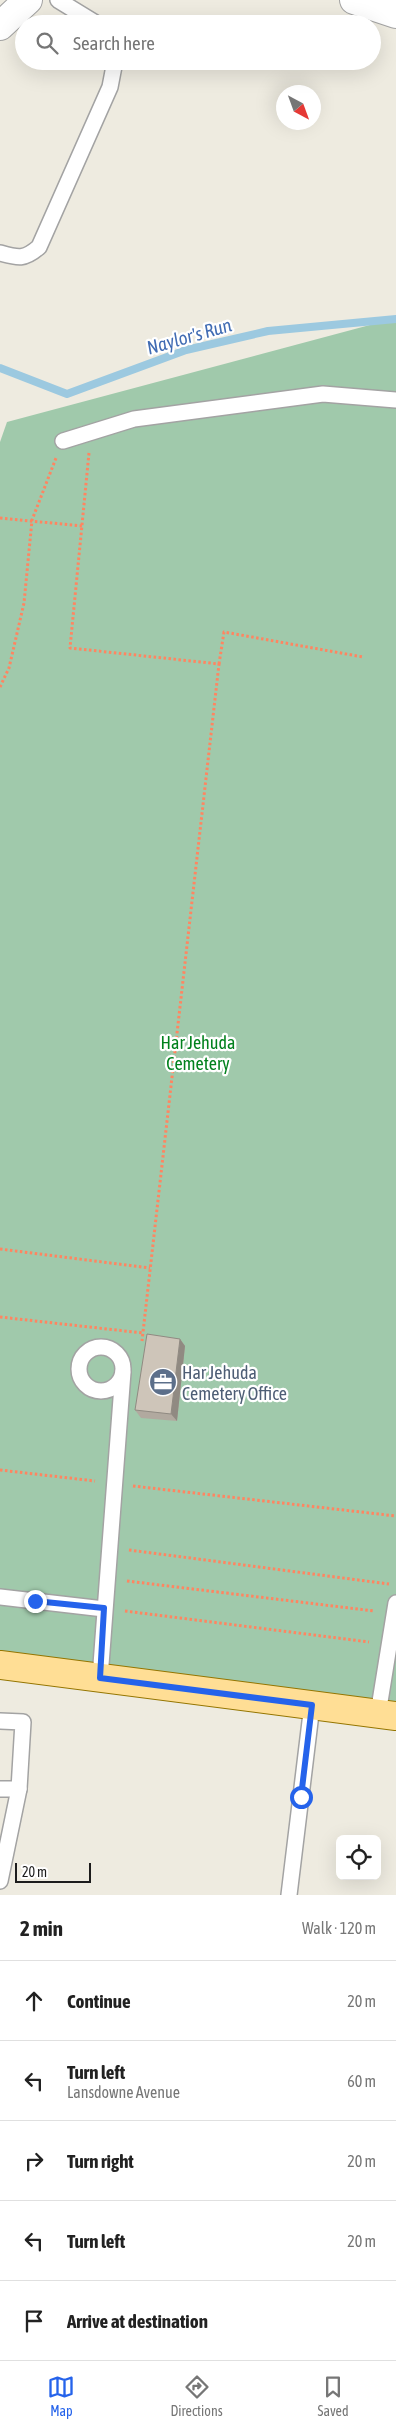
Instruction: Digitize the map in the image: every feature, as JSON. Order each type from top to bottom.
[{"type":"main road","points":[[0,1665],[387,1715]]},
{"type":"street","points":[[0,26],[28,0]]},
{"type":"street","points":[[354,0],[396,14]]},
{"type":"lane","points":[[58,0],[82,15]]},
{"type":"lane","points":[[0,253],[15,258],[29,256],[39,247],[110,87],[113,70]]},
{"type":"lane","points":[[63,441],[134,420],[324,394],[396,400]]},
{"type":"lane","points":[[100,1678],[113,1483],[123,1372]]},
{"type":"lane","points":[[0,1597],[104,1608]]},
{"type":"lane","points":[[387,1715],[390,1645],[395,1608]]},
{"type":"lane","points":[[289,1895],[312,1705]]},
{"type":"lane","points":[[0,1721],[23,1722],[19,1789],[0,1881]]},
{"type":"lane","points":[[0,1789],[19,1789]]},
{"type":"path","points":[[92,432],[70,648],[219,664]]},
{"type":"path","points":[[0,687],[9,668],[24,603],[32,520],[63,441]]},
{"type":"path","points":[[0,518],[82,526]]},
{"type":"path","points":[[142,1341],[224,632],[363,657]]},
{"type":"path","points":[[0,1249],[150,1268]]},
{"type":"path","points":[[0,1317],[143,1333]]},
{"type":"path","points":[[0,1470],[396,1516]]},
{"type":"path","points":[[109,1548],[396,1584]]},
{"type":"path","points":[[107,1578],[395,1608]]},
{"type":"path","points":[[104,1608],[390,1645]]},
{"type":"green space","name":"Har Jehuda Cemetery","points":[[396,318],[396,1715],[0,1663],[0,442],[7,422]]},
{"type":"building","name":"Har Jehuda Cemetery Office","points":[[147,1334],[180,1339],[171,1414],[135,1410]]},
{"type":"waterway","name":"Naylor's Run","points":[[0,368],[67,394],[186,350],[268,331],[396,319]]},
{"type":"place","name":"Har Jehuda Cemetery Office","points":[[163,1382]]},
{"type":"route","points":[[35,1601],[104,1608],[100,1678],[312,1705],[301,1797]]}]
